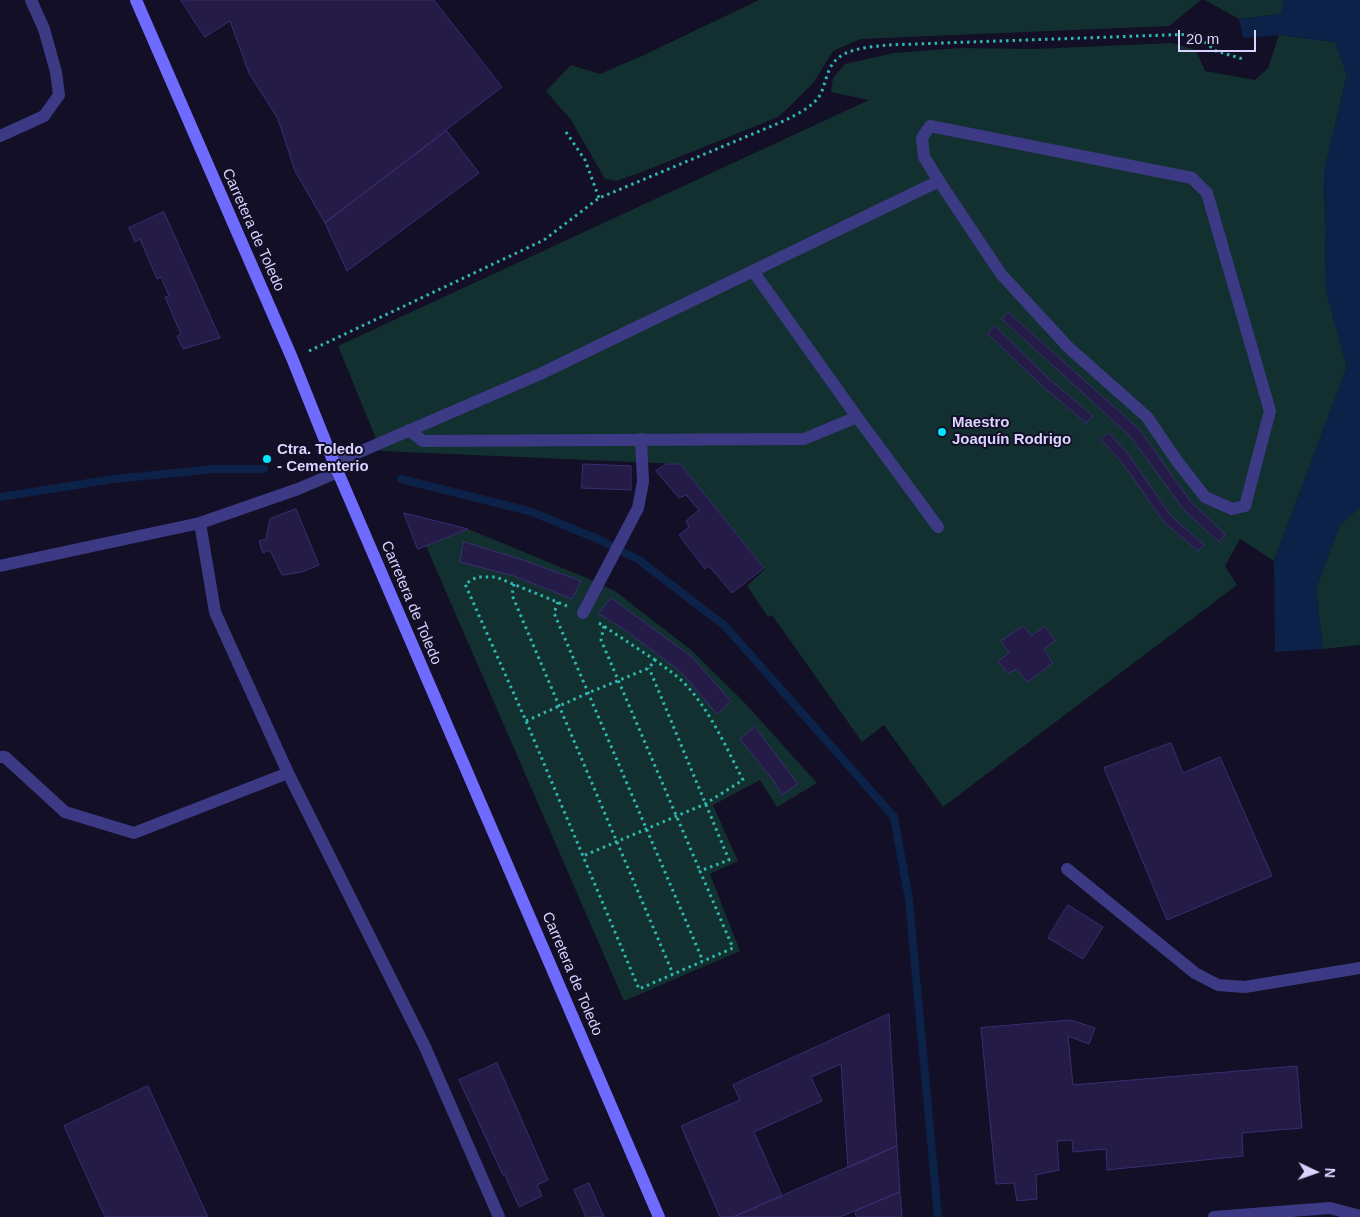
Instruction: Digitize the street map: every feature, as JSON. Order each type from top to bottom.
[{"type":"street","name":"Carretera de Toledo","points":[[136,0],[292,358],[336,468],[659,1217]]},
{"type":"lane","points":[[0,136],[44,116],[59,94],[56,72],[44,29],[31,0]]},
{"type":"lane","points":[[930,126],[1192,178],[1207,193],[1270,411],[1245,506],[1232,509],[1205,497],[1177,461],[1147,417],[1068,347],[1001,274],[939,181],[924,157],[922,138],[930,126]]},
{"type":"lane","points":[[0,566],[200,523],[298,489],[409,430],[540,374],[939,181]]},
{"type":"lane","points":[[753,271],[938,527]]},
{"type":"lane","points":[[409,430],[423,441],[804,439],[857,417]]},
{"type":"lane","points":[[583,613],[638,508],[643,482],[641,440]]},
{"type":"lane","points":[[200,523],[215,612],[288,773],[425,1047],[499,1217]]},
{"type":"lane","points":[[0,756],[4,757],[65,812],[134,834],[288,773]]},
{"type":"lane","points":[[1067,869],[1195,973],[1218,985],[1245,987],[1360,968]]},
{"type":"lane","points":[[1214,1217],[1330,1208],[1360,1216]]},
{"type":"path","points":[[292,358],[544,240],[599,198],[786,120],[804,110],[819,97],[830,67],[838,57],[857,48],[887,45],[1195,34],[1216,51],[1243,59]]},
{"type":"path","points":[[566,132],[585,160],[599,198]]},
{"type":"path","points":[[584,856],[646,829],[677,816],[705,804],[743,780],[718,732],[689,688],[675,674],[604,626],[583,613],[496,577],[477,577],[465,584],[526,721],[639,988],[734,948],[700,871],[677,816],[618,681],[601,640],[604,626]]},
{"type":"path","points":[[514,584],[512,595],[673,974]]},
{"type":"path","points":[[558,602],[554,613],[703,962]]},
{"type":"path","points":[[526,721],[649,668],[655,660]]},
{"type":"path","points":[[649,668],[729,860],[700,871]]},
{"type":"green space","points":[[759,0],[1201,0],[1169,26],[860,39],[833,51],[814,82],[778,117],[642,172],[616,181],[605,179],[571,120],[546,91],[571,65],[600,74]]},
{"type":"green space","points":[[1205,0],[1284,0],[1281,14],[1239,19]]},
{"type":"green space","points":[[1279,35],[1335,42],[1347,75],[1324,171],[1326,291],[1347,367],[1274,561],[1240,539],[1225,566],[1237,585],[943,807],[884,725],[862,742],[772,615],[768,617],[747,586],[765,569],[680,464],[381,451],[338,346],[869,100],[831,92],[833,78],[845,64],[894,53],[960,48],[1035,49],[1172,43],[1196,50],[1205,71],[1255,80],[1268,68]]},
{"type":"green space","points":[[1360,507],[1360,645],[1323,649],[1316,588],[1340,525]]},
{"type":"green space","points":[[468,529],[615,591],[691,650],[743,701],[817,783],[777,807],[760,780],[713,805],[738,861],[710,874],[740,951],[624,1001],[426,546]]},
{"type":"water","points":[[1284,0],[1360,0],[1360,507],[1340,525],[1316,588],[1323,649],[1275,652],[1274,561],[1347,367],[1326,291],[1324,171],[1347,75],[1335,42],[1279,35],[1243,38],[1239,19],[1281,14]]},
{"type":"building","points":[[181,0],[434,0],[502,87],[325,223],[295,171],[278,119],[249,73],[230,21],[205,37]]},
{"type":"building","points":[[447,131],[479,173],[347,271],[325,223]]},
{"type":"building","points":[[164,212],[220,338],[183,349],[177,336],[181,334],[165,297],[169,296],[161,277],[157,279],[140,239],[135,242],[129,228]]},
{"type":"building","points":[[1009,313],[1140,430],[1190,501],[1225,534],[1219,542],[1184,510],[1131,437],[1002,319]]},
{"type":"building","points":[[995,326],[1048,378],[1093,416],[1086,423],[1040,384],[988,334]]},
{"type":"building","points":[[1109,433],[1128,454],[1171,516],[1204,545],[1198,551],[1164,522],[1121,461],[1101,440]]},
{"type":"building","points":[[583,464],[631,466],[631,490],[582,488]]},
{"type":"building","points":[[666,464],[680,464],[764,568],[732,593],[709,566],[705,569],[679,535],[689,527],[686,521],[699,510],[686,495],[679,498],[656,471]]},
{"type":"building","points":[[296,509],[319,565],[302,572],[282,575],[270,550],[263,553],[259,541],[266,539],[270,519]]},
{"type":"building","points":[[404,513],[468,529],[418,549]]},
{"type":"building","points":[[464,542],[523,560],[581,581],[572,599],[514,576],[460,562]]},
{"type":"building","points":[[611,598],[692,657],[731,701],[717,714],[680,671],[625,630],[599,614]]},
{"type":"building","points":[[1024,626],[1031,636],[1045,626],[1055,641],[1044,649],[1053,663],[1027,682],[1017,669],[1008,673],[998,661],[1009,653],[1001,641]]},
{"type":"building","points":[[755,727],[798,784],[782,795],[773,780],[740,739]]},
{"type":"building","points":[[1171,743],[1183,773],[1220,757],[1272,876],[1167,920],[1104,768]]},
{"type":"building","points":[[1068,905],[1103,927],[1083,959],[1048,938]]},
{"type":"building","points":[[889,1014],[897,1146],[848,1168],[841,1064],[811,1077],[822,1101],[754,1132],[782,1196],[733,1217],[720,1217],[681,1126],[740,1100],[733,1085]]},
{"type":"building","points":[[1071,1020],[1095,1028],[1089,1044],[1068,1036],[1073,1085],[1297,1066],[1302,1128],[1242,1133],[1243,1156],[1107,1170],[1106,1149],[1073,1152],[1072,1140],[1057,1141],[1059,1170],[1036,1175],[1037,1199],[1017,1201],[1014,1183],[996,1184],[981,1028]]},
{"type":"building","points":[[497,1063],[548,1180],[537,1185],[542,1196],[519,1207],[459,1080]]},
{"type":"building","points":[[148,1086],[208,1217],[105,1217],[64,1126]]},
{"type":"building","points":[[897,1146],[900,1192],[840,1217],[733,1217]]},
{"type":"building","points":[[589,1183],[604,1217],[586,1217],[574,1190]]},
{"type":"building","points":[[900,1192],[902,1217],[856,1217],[855,1211]]},
{"type":"waterway","points":[[0,497],[114,479],[215,469],[264,469]]},
{"type":"waterway","points":[[401,479],[529,511],[598,539],[639,560],[725,626],[894,817],[909,900],[938,1217]]},
{"type":"place","name":"Maestro Joaquín Rodrigo","points":[[942,432]]},
{"type":"place","name":"Ctra. Toledo - Cementerio","points":[[267,459]]}]
